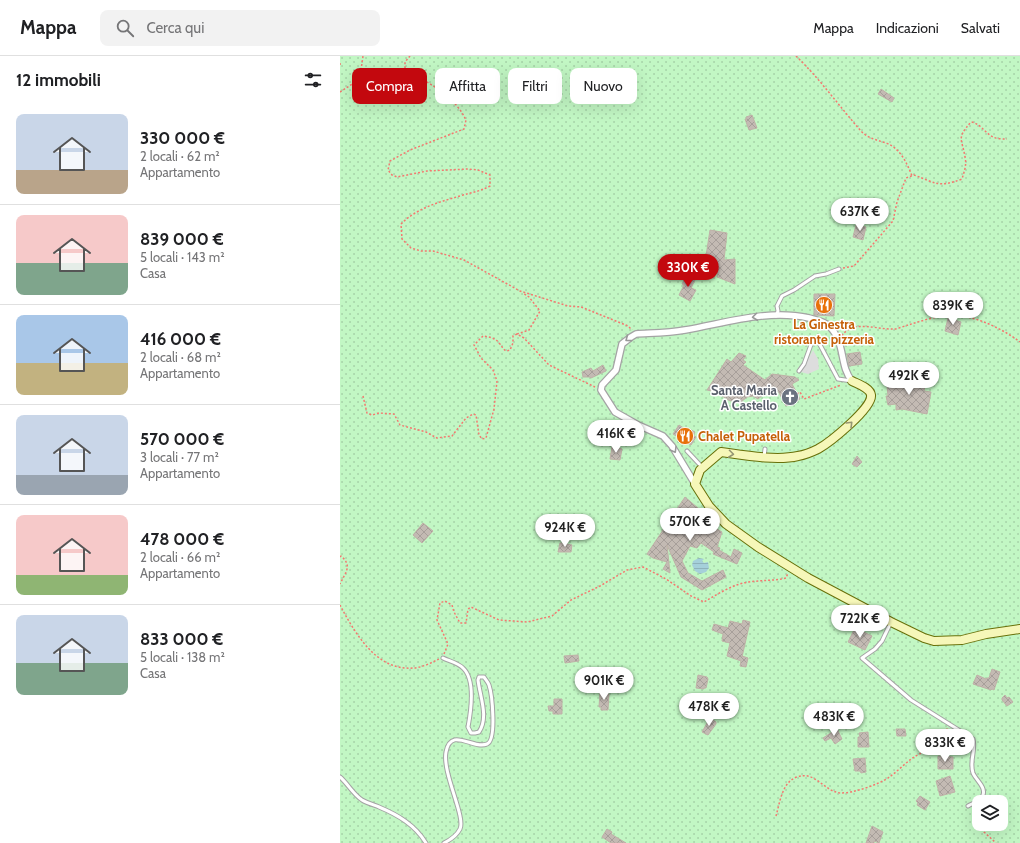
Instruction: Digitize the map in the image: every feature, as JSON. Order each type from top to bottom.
[{"type":"street","points":[[694,484],[702,467],[721,452],[764,453],[787,458],[799,456],[818,449],[831,441],[848,427],[868,405],[871,399],[870,392],[852,381],[847,376],[839,341],[829,326],[822,322],[800,316],[776,316],[724,321],[684,330],[636,334],[622,344],[616,370],[602,385],[601,390],[615,412],[638,425],[663,436],[672,446],[694,484],[709,506],[726,524],[758,547],[808,578],[891,622],[934,642],[962,640],[986,634],[1020,629]]},
{"type":"lane","points":[[776,316],[778,311],[777,306],[782,296],[815,276],[826,274],[839,268]]},
{"type":"lane","points":[[799,371],[804,364],[812,342],[819,344],[838,379],[852,381]]},
{"type":"lane","points":[[687,451],[702,467]]},
{"type":"lane","points":[[891,622],[882,641],[875,649],[862,658],[911,700],[973,739],[973,773],[984,794],[981,799],[968,806]]},
{"type":"lane","points":[[443,658],[462,667],[468,675],[472,702],[468,727],[471,733],[479,732],[483,723],[484,716],[478,680],[481,676],[484,677],[489,685],[493,719],[493,735],[491,741],[487,744],[454,740],[450,742],[448,746],[446,757],[448,774],[462,819],[460,830],[444,843]]},
{"type":"lane","points":[[340,777],[346,782],[357,797],[381,808],[414,827],[426,843]]},
{"type":"path","points":[[340,92],[357,81],[361,70],[363,56]]},
{"type":"path","points":[[363,396],[366,412],[372,415],[379,412],[394,414],[400,425],[426,432],[437,438],[452,436],[466,418],[472,414],[476,415],[479,435],[482,439],[486,438],[494,409],[497,381],[493,370],[481,358],[474,345],[483,336],[494,338],[506,351],[510,350],[513,343],[513,336],[530,330],[540,311],[529,297],[464,260],[438,252],[421,251],[411,248],[402,239],[401,224],[408,216],[418,210],[461,195],[480,192],[490,186],[490,175],[478,170],[427,170],[397,177],[392,175],[388,170],[390,161],[410,150],[464,128],[466,120],[462,111],[446,95],[405,70],[405,62],[410,56]]},
{"type":"path","points":[[796,56],[830,93],[862,132],[871,138],[887,143],[900,153],[912,176]]},
{"type":"path","points":[[839,268],[854,266],[893,221],[897,202],[906,178],[914,175],[937,184],[949,184],[962,179],[965,167],[965,157],[961,142],[961,134],[971,122],[976,122],[994,138],[1007,139]]},
{"type":"path","points":[[520,291],[568,306],[581,307],[628,326],[636,334]]},
{"type":"path","points":[[839,341],[845,330],[854,327],[894,329],[937,317],[950,315],[962,316],[986,323],[1009,334],[1020,342]]},
{"type":"path","points":[[517,334],[524,338],[549,365],[601,390]]},
{"type":"path","points":[[797,394],[800,392],[804,399],[843,384]]},
{"type":"path","points":[[340,557],[341,556],[346,561],[348,567],[340,584]]},
{"type":"path","points":[[340,605],[354,630],[378,658],[393,666],[413,668],[443,658],[448,644],[437,620],[440,603],[446,601],[452,605],[460,623],[466,623],[468,608],[471,607],[499,620],[527,622],[552,616],[571,600],[600,586],[627,570],[644,567],[666,579],[691,596],[704,602],[739,584],[774,581],[786,578],[788,572],[786,564]]},
{"type":"path","points":[[776,816],[787,784],[794,778],[805,775],[813,777],[834,791],[842,793],[866,788],[888,778],[914,757],[937,745],[944,738],[947,731],[947,722]]},
{"type":"path","points":[[984,831],[996,843]]},
{"type":"green space","points":[[340,56],[1020,56],[1020,843],[340,843]]},
{"type":"shaded area","points":[[813,350],[818,359],[819,369],[808,374],[801,372]]},
{"type":"water","points":[[699,558],[704,559],[702,561],[704,563],[708,562],[709,568],[706,572],[700,574],[695,571],[692,565],[693,561]]},
{"type":"building","points":[[881,89],[894,98],[892,102],[878,94]]},
{"type":"building","points":[[752,115],[757,128],[749,130],[745,119],[747,119],[746,117]]},
{"type":"building","points":[[856,225],[866,227],[863,240],[853,237]]},
{"type":"building","points":[[710,230],[727,233],[724,260],[735,259],[735,284],[717,277],[718,273],[708,267],[712,256],[706,256]]},
{"type":"building","points":[[688,273],[696,278],[691,288],[696,290],[690,301],[679,295],[684,285],[682,284]]},
{"type":"building","name":"La Ginestra ristorante pizzeria","points":[[814,294],[835,294],[834,316],[814,315]]},
{"type":"building","points":[[948,318],[961,322],[958,335],[945,331]]},
{"type":"building","points":[[860,352],[862,364],[849,366],[847,354]]},
{"type":"building","points":[[739,353],[746,356],[743,360],[746,362],[743,365],[765,380],[772,374],[795,377],[799,380],[792,384],[800,399],[786,406],[778,391],[763,395],[758,399],[753,396],[747,397],[741,402],[735,400],[730,401],[716,392],[707,390],[727,359],[731,362]]},
{"type":"building","points":[[603,365],[606,371],[591,378],[583,377],[582,372],[591,368],[593,371]]},
{"type":"building","points":[[926,380],[924,391],[931,392],[927,414],[902,409],[896,410],[896,404],[888,405],[886,396],[888,396],[887,386],[901,381]]},
{"type":"building","name":"Chalet Pupatella","points":[[679,425],[688,431],[689,429],[695,432],[693,435],[696,437],[691,445],[673,434]]},
{"type":"building","points":[[612,447],[622,449],[620,460],[610,459]]},
{"type":"building","points":[[857,456],[862,462],[857,467],[852,464]]},
{"type":"building","points":[[685,497],[712,520],[714,519],[716,521],[715,528],[722,532],[717,547],[720,548],[719,550],[731,557],[734,549],[742,553],[737,564],[713,554],[714,552],[701,543],[697,548],[690,546],[682,561],[688,573],[702,581],[723,570],[726,577],[702,590],[681,577],[667,545],[670,573],[663,569],[667,562],[653,558],[647,554]]},
{"type":"building","points":[[423,523],[433,531],[422,543],[413,535]]},
{"type":"building","points":[[560,543],[572,545],[571,552],[558,552]]},
{"type":"building","points":[[743,620],[750,622],[742,656],[748,658],[746,667],[740,666],[741,661],[727,656],[730,643],[722,641],[723,634],[712,630],[714,624],[728,628],[730,621],[742,624]]},
{"type":"building","points":[[855,628],[872,636],[865,650],[848,642]]},
{"type":"building","points":[[578,655],[579,661],[565,663],[564,656]]},
{"type":"building","points":[[992,669],[1000,672],[994,690],[973,684],[977,675],[986,679],[989,678]]},
{"type":"building","points":[[698,675],[707,677],[706,688],[696,688]]},
{"type":"building","points":[[600,693],[609,694],[608,710],[601,710],[601,707],[599,707]]},
{"type":"building","points":[[1005,695],[1013,702],[1007,706],[1002,700]]},
{"type":"building","points":[[554,699],[562,699],[562,714],[553,714],[553,711],[549,711],[548,706],[554,706]]},
{"type":"building","points":[[710,718],[716,722],[716,724],[708,735],[702,732]]},
{"type":"building","points":[[837,729],[842,739],[835,744],[831,738],[825,741],[823,738]]},
{"type":"building","points":[[896,729],[905,729],[906,736],[897,736]]},
{"type":"building","points":[[868,732],[869,747],[858,747],[858,737],[860,737],[859,733]]},
{"type":"building","points":[[938,756],[953,757],[953,769],[938,769]]},
{"type":"building","points":[[865,758],[866,772],[861,773],[860,771],[855,771],[853,759]]},
{"type":"building","points":[[950,776],[955,792],[940,796],[936,781]]},
{"type":"building","points":[[920,796],[930,802],[925,810],[917,805],[918,803],[916,801]]},
{"type":"building","points":[[872,826],[883,832],[879,843],[874,841],[874,843],[866,843]]},
{"type":"building","points":[[607,829],[612,832],[611,834],[626,843],[611,843],[602,837]]},
{"type":"place","name":"La Ginestra ristorante pizzeria","points":[[824,305]]},
{"type":"place","name":"Santa Maria A Castello","points":[[790,397]]},
{"type":"place","name":"Chalet Pupatella","points":[[685,436]]}]
